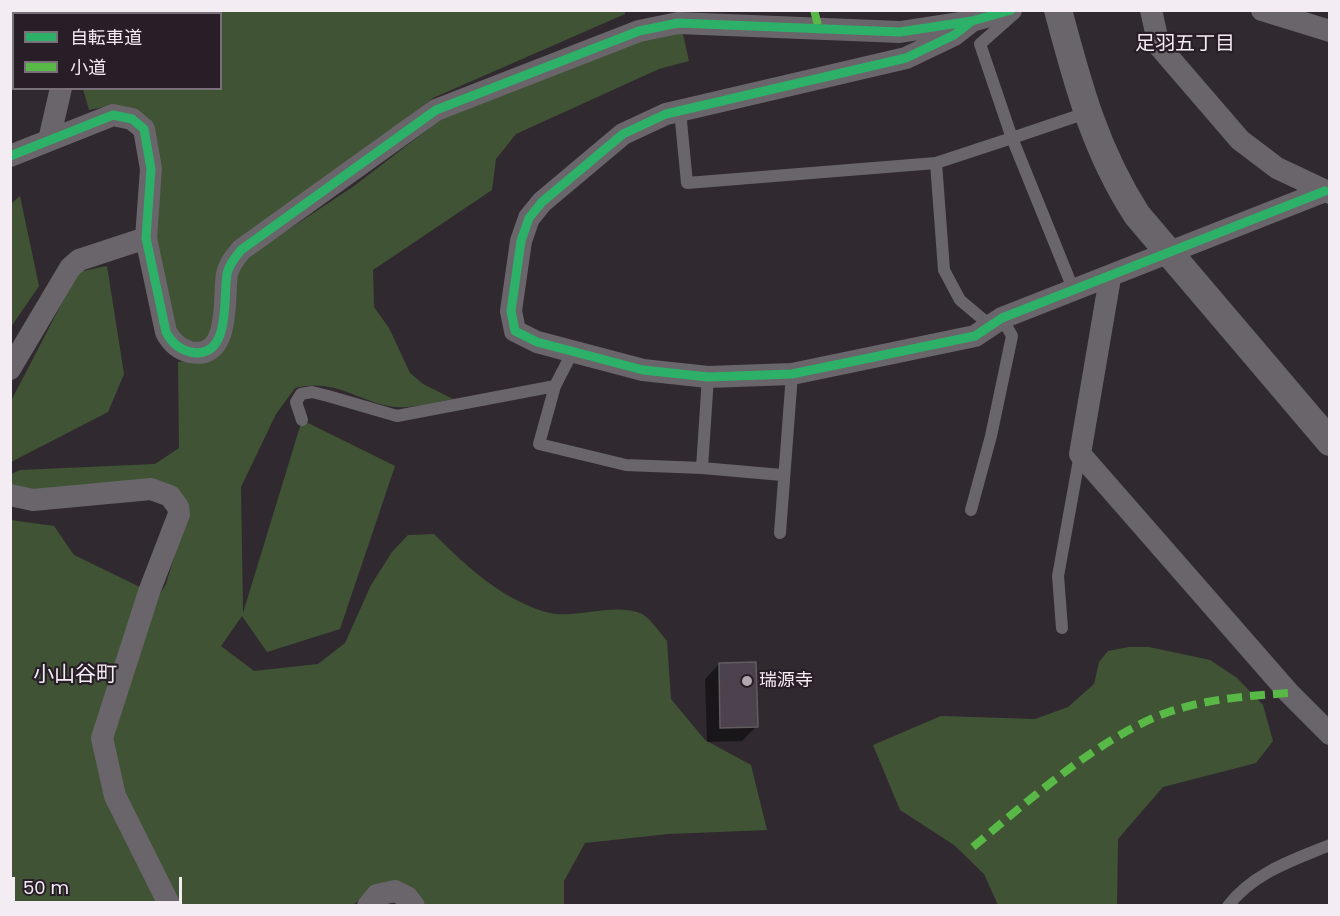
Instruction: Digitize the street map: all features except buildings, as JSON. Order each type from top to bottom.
[{"type":"street","points":[[10,156],[113,116],[132,119],[144,129],[151,170],[146,238],[166,332],[171,342],[178,347],[199,352],[209,349],[222,332],[227,273],[231,262],[241,250],[436,110],[639,30],[678,23],[900,32],[972,21],[1011,10]]},
{"type":"street","points":[[1058,10],[1086,113],[1116,182],[1137,215],[1169,254],[1327,434]]},
{"type":"street","points":[[1151,10],[1160,46],[1240,140],[1277,168],[1327,192]]},
{"type":"street","points":[[1262,10],[1329,31]]},
{"type":"street","points":[[972,21],[954,35],[906,58],[650,119],[623,134],[543,202],[527,222],[521,241],[511,311],[512,326],[515,331],[537,342],[643,370],[708,377],[792,374],[975,336],[997,323],[1074,291],[1327,192]]},
{"type":"street","points":[[49,140],[61,90]]},
{"type":"street","points":[[10,369],[70,268],[79,260],[146,238]]},
{"type":"street","points":[[1110,278],[1080,454],[1289,693],[1329,734]]},
{"type":"street","points":[[10,495],[33,500],[151,489],[170,496],[178,507],[179,514],[149,592],[102,738],[115,796],[170,906]]},
{"type":"street","points":[[368,906],[377,895],[395,891],[407,897],[414,906]]},
{"type":"lane","points":[[1018,10],[980,44],[1012,138],[1074,291]]},
{"type":"lane","points":[[680,111],[687,183],[936,163],[1086,113]]},
{"type":"lane","points":[[936,163],[944,270],[960,300],[997,323],[1012,336],[991,436],[971,510]]},
{"type":"lane","points":[[573,351],[555,386],[539,444],[626,465],[702,468],[782,475]]},
{"type":"lane","points":[[780,533],[782,475],[792,374]]},
{"type":"lane","points":[[702,468],[708,377]]},
{"type":"lane","points":[[302,420],[296,402],[301,394],[312,392],[397,416],[555,386]]},
{"type":"lane","points":[[1062,628],[1058,576],[1080,454]]},
{"type":"lane","points":[[1228,906],[1238,893],[1275,868],[1329,844]]},
{"type":"green space","points":[[625,11],[625,14],[433,98],[239,246],[218,324],[204,344],[175,337],[155,238],[162,170],[113,105],[89,110],[83,90],[222,90],[222,12],[106,12]]},
{"type":"green space","points":[[682,30],[689,61],[659,69],[516,134],[496,159],[492,190],[373,270],[374,307],[389,328],[410,373],[423,384],[453,399],[418,406],[392,407],[330,387],[295,388],[276,414],[241,487],[243,613],[302,420],[395,466],[340,629],[267,652],[242,616],[221,646],[254,671],[318,664],[345,643],[371,585],[392,552],[408,535],[434,534],[484,579],[526,605],[554,614],[605,610],[630,611],[642,614],[649,619],[667,641],[671,699],[705,740],[751,765],[767,830],[668,834],[585,843],[564,881],[564,905],[426,905],[413,893],[373,889],[353,905],[177,905],[121,794],[108,740],[153,606],[166,584],[187,515],[182,495],[39,494],[11,488],[12,474],[20,470],[155,464],[179,448],[178,362],[204,359],[237,264],[354,186],[440,120],[645,39]]},
{"type":"green space","points":[[20,196],[39,286],[11,327],[11,204]]},
{"type":"green space","points":[[107,266],[124,374],[108,412],[11,462],[11,401],[78,272]]},
{"type":"green space","points":[[11,520],[54,526],[74,555],[144,589],[98,738],[164,905],[11,906]]},
{"type":"green space","points":[[1129,647],[1149,647],[1210,660],[1237,678],[1263,705],[1273,741],[1256,763],[1163,787],[1118,839],[1117,905],[998,905],[984,874],[954,845],[900,810],[873,745],[941,716],[1035,719],[1068,707],[1094,684],[1099,662],[1108,651]]},
{"type":"marked path","points":[[814,10],[819,29]]},
{"type":"marked path","points":[[973,847],[1063,773],[1138,725],[1163,714],[1194,705],[1241,697],[1289,693]]},
{"type":"cycle path","points":[[10,156],[113,115],[132,119],[144,129],[151,169],[146,238],[166,332],[178,347],[190,352],[203,352],[213,347],[219,337],[225,311],[227,274],[241,250],[436,110],[639,31],[678,23],[900,32],[972,21],[1011,10]]},
{"type":"cycle path","points":[[972,21],[954,35],[906,58],[666,114],[623,134],[542,202],[529,218],[521,241],[511,311],[515,331],[537,342],[643,370],[708,377],[792,374],[975,336],[1002,318],[1325,191]]},
{"type":"place","name":"瑞源寺","points":[[747,681]]},
{"type":"district","name":"足羽五丁目","points":[[1185,45]]},
{"type":"district","name":"小山谷町","points":[[75,676]]}]
